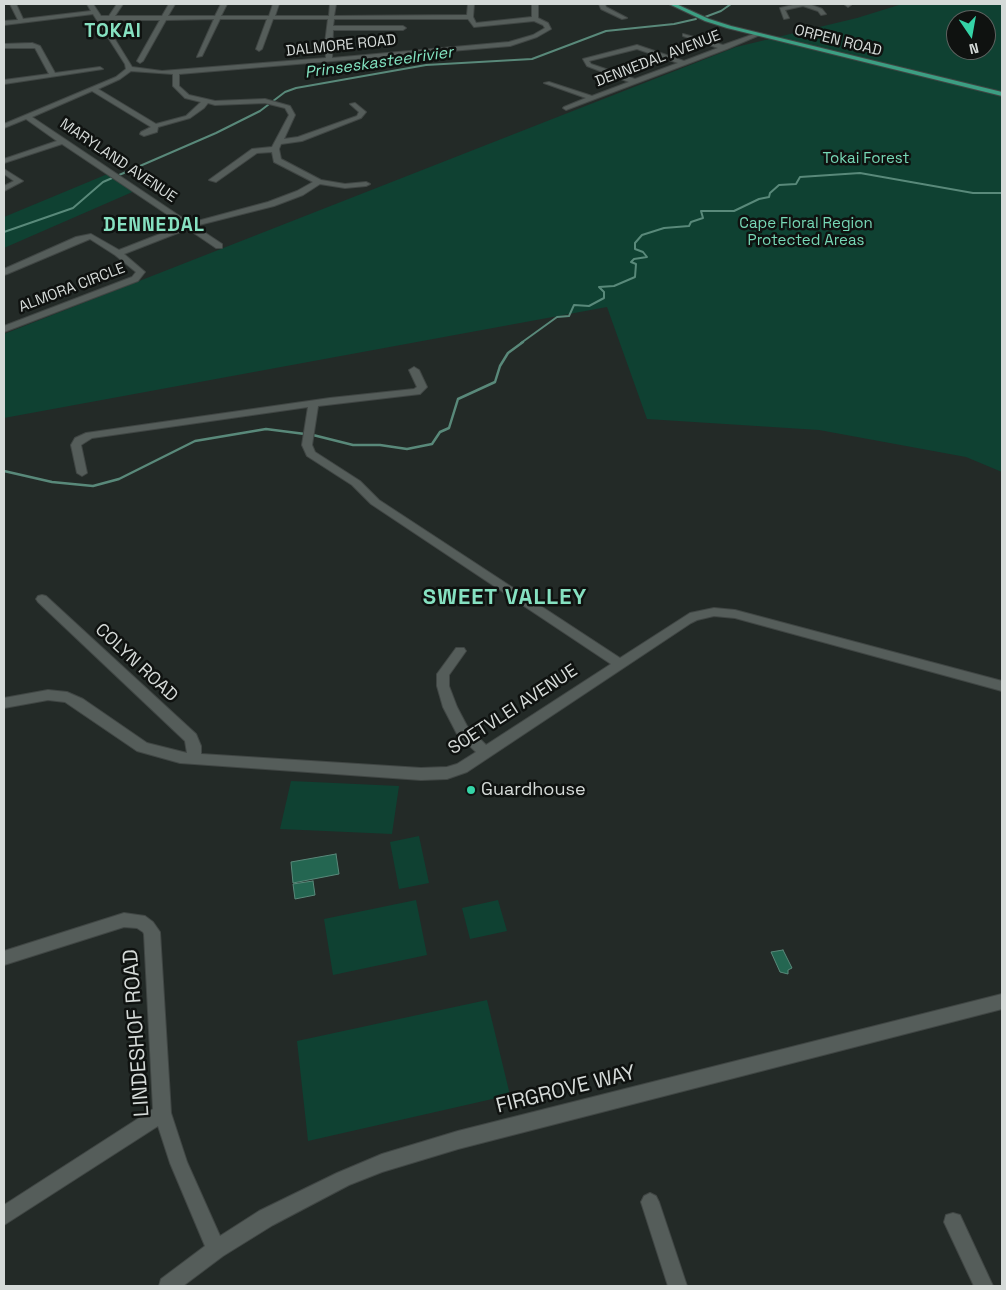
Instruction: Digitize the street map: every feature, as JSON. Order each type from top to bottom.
[{"type":"main road","name":"ORPEN ROAD","points":[[672,4],[711,22],[1002,94]]},
{"type":"street","points":[[12,4],[22,22]]},
{"type":"street","points":[[4,126],[125,75],[129,69],[90,4]]},
{"type":"street","points":[[111,18],[120,4]]},
{"type":"street","points":[[140,61],[172,4]]},
{"type":"street","points":[[199,56],[224,4]]},
{"type":"street","points":[[259,49],[276,4]]},
{"type":"street","points":[[329,60],[333,4]]},
{"type":"street","points":[[471,4],[470,17],[472,24],[476,25],[535,19]]},
{"type":"street","name":"DALMORE ROAD","points":[[129,69],[155,73],[176,72],[514,43],[536,36],[548,29],[546,24],[535,19],[535,4]]},
{"type":"street","points":[[602,4],[606,10],[624,18]]},
{"type":"street","points":[[786,18],[782,9],[803,4],[820,10],[823,14]]},
{"type":"street","points":[[4,23],[97,15],[111,18],[331,17],[405,14],[470,17]]},
{"type":"street","points":[[330,28],[403,31],[405,14]]},
{"type":"street","name":"DENNEDAL AVENUE","points":[[566,108],[759,34]]},
{"type":"street","points":[[685,35],[725,48]]},
{"type":"street","points":[[4,46],[32,45],[38,48],[53,76]]},
{"type":"street","points":[[636,82],[589,65],[585,60],[637,47],[685,63]]},
{"type":"street","points":[[4,82],[100,69]]},
{"type":"street","points":[[176,72],[176,86],[187,97],[205,102],[275,102],[291,109],[287,125],[277,145],[275,156],[282,164],[319,182],[345,186],[366,184]]},
{"type":"street","points":[[548,83],[593,98]]},
{"type":"street","points":[[93,89],[155,126]]},
{"type":"street","points":[[144,134],[154,130],[155,126],[188,117],[202,107],[205,102]]},
{"type":"street","points":[[214,180],[255,151],[299,139],[362,115],[362,110],[353,104]]},
{"type":"street","name":"MARYLAND AVENUE","points":[[27,117],[219,246]]},
{"type":"street","points":[[4,160],[63,140]]},
{"type":"street","points":[[4,171],[19,181],[4,189]]},
{"type":"street","points":[[118,253],[189,225],[271,204],[300,193],[319,182]]},
{"type":"street","name":"ALMORA CIRCLE","points":[[4,272],[83,237],[94,237],[141,270],[138,276],[4,329]]},
{"type":"street","points":[[82,473],[76,445],[80,440],[90,435],[313,404],[417,392],[422,387],[414,370]]},
{"type":"street","points":[[313,404],[307,445],[311,454],[356,483],[375,502],[620,664]]},
{"type":"street","name":"COLYN ROAD","points":[[42,599],[191,738],[194,746],[194,759]]},
{"type":"street","name":"SOETVLEI AVENUE","points":[[4,703],[48,695],[67,697],[78,702],[142,746],[166,756],[434,774],[456,770],[485,753],[694,616],[724,612],[1002,686]]},
{"type":"street","points":[[460,651],[443,674],[442,686],[462,730],[485,753]]},
{"type":"street","name":"LINDESHOF ROAD","points":[[4,958],[124,920],[140,921],[152,932],[162,1113],[179,1163],[216,1249]]},
{"type":"street","name":"FIRGROVE WAY","points":[[168,1286],[216,1249],[266,1218],[343,1179],[420,1151],[1002,1002]]},
{"type":"street","points":[[4,1216],[162,1113]]},
{"type":"street","points":[[650,1202],[678,1286]]},
{"type":"street","points":[[953,1222],[984,1286]]},
{"type":"green space","name":"Cape Floral Region Protected Areas","points":[[902,4],[1002,4],[1002,472],[966,457],[819,430],[647,419],[607,307],[4,418],[4,334],[736,47],[857,18]]},
{"type":"green space","points":[[110,173],[137,190],[4,248],[4,217]]},
{"type":"green space","points":[[291,781],[399,786],[392,834],[280,829]]},
{"type":"green space","points":[[419,836],[429,883],[399,889],[390,842]]},
{"type":"green space","points":[[416,900],[427,955],[333,975],[324,919]]},
{"type":"green space","points":[[498,900],[507,931],[470,939],[462,908]]},
{"type":"green space","points":[[487,1000],[510,1095],[308,1141],[297,1041]]},
{"type":"shaded area","points":[[336,854],[339,874],[293,883],[291,862]]},
{"type":"shaded area","points":[[313,881],[315,895],[295,899],[293,884]]},
{"type":"shaded area","points":[[783,950],[792,968],[788,970],[788,974],[780,972],[771,952]]},
{"type":"waterway","name":"Prinseskasteelrivier","points":[[705,17],[721,11],[731,4]]},
{"type":"waterway","name":"Prinseskasteelrivier","points":[[4,232],[73,208],[103,182],[216,133],[260,111],[285,92],[296,88],[426,65],[532,59],[606,31],[674,24],[696,19]]},
{"type":"waterway","points":[[521,343],[557,317],[569,316],[574,305],[589,306],[604,298],[604,292],[599,287],[614,286],[635,277],[636,264],[631,262],[634,259],[647,257],[643,252],[635,249],[635,243],[642,235],[664,228],[689,226],[691,222],[703,218],[701,211],[734,211],[759,199],[769,197],[770,193],[779,185],[796,184],[800,177],[860,173],[973,193],[1002,193]]},
{"type":"waterway","points":[[313,435],[353,445],[380,445],[407,449],[432,444],[440,432],[449,428],[458,399],[495,382],[500,366],[508,353],[523,342]]},
{"type":"waterway","points":[[4,471],[52,482],[93,486],[119,479],[195,441],[266,429],[305,434]]},
{"type":"place","name":"Guardhouse","points":[[471,790]]},
{"type":"district","name":"TOKAI","points":[[113,32]]},
{"type":"district","name":"DENNEDAL","points":[[154,226]]},
{"type":"district","name":"SWEET VALLEY","points":[[505,598]]},
{"type":"park label","name":"Tokai Forest","points":[[866,159]]}]
